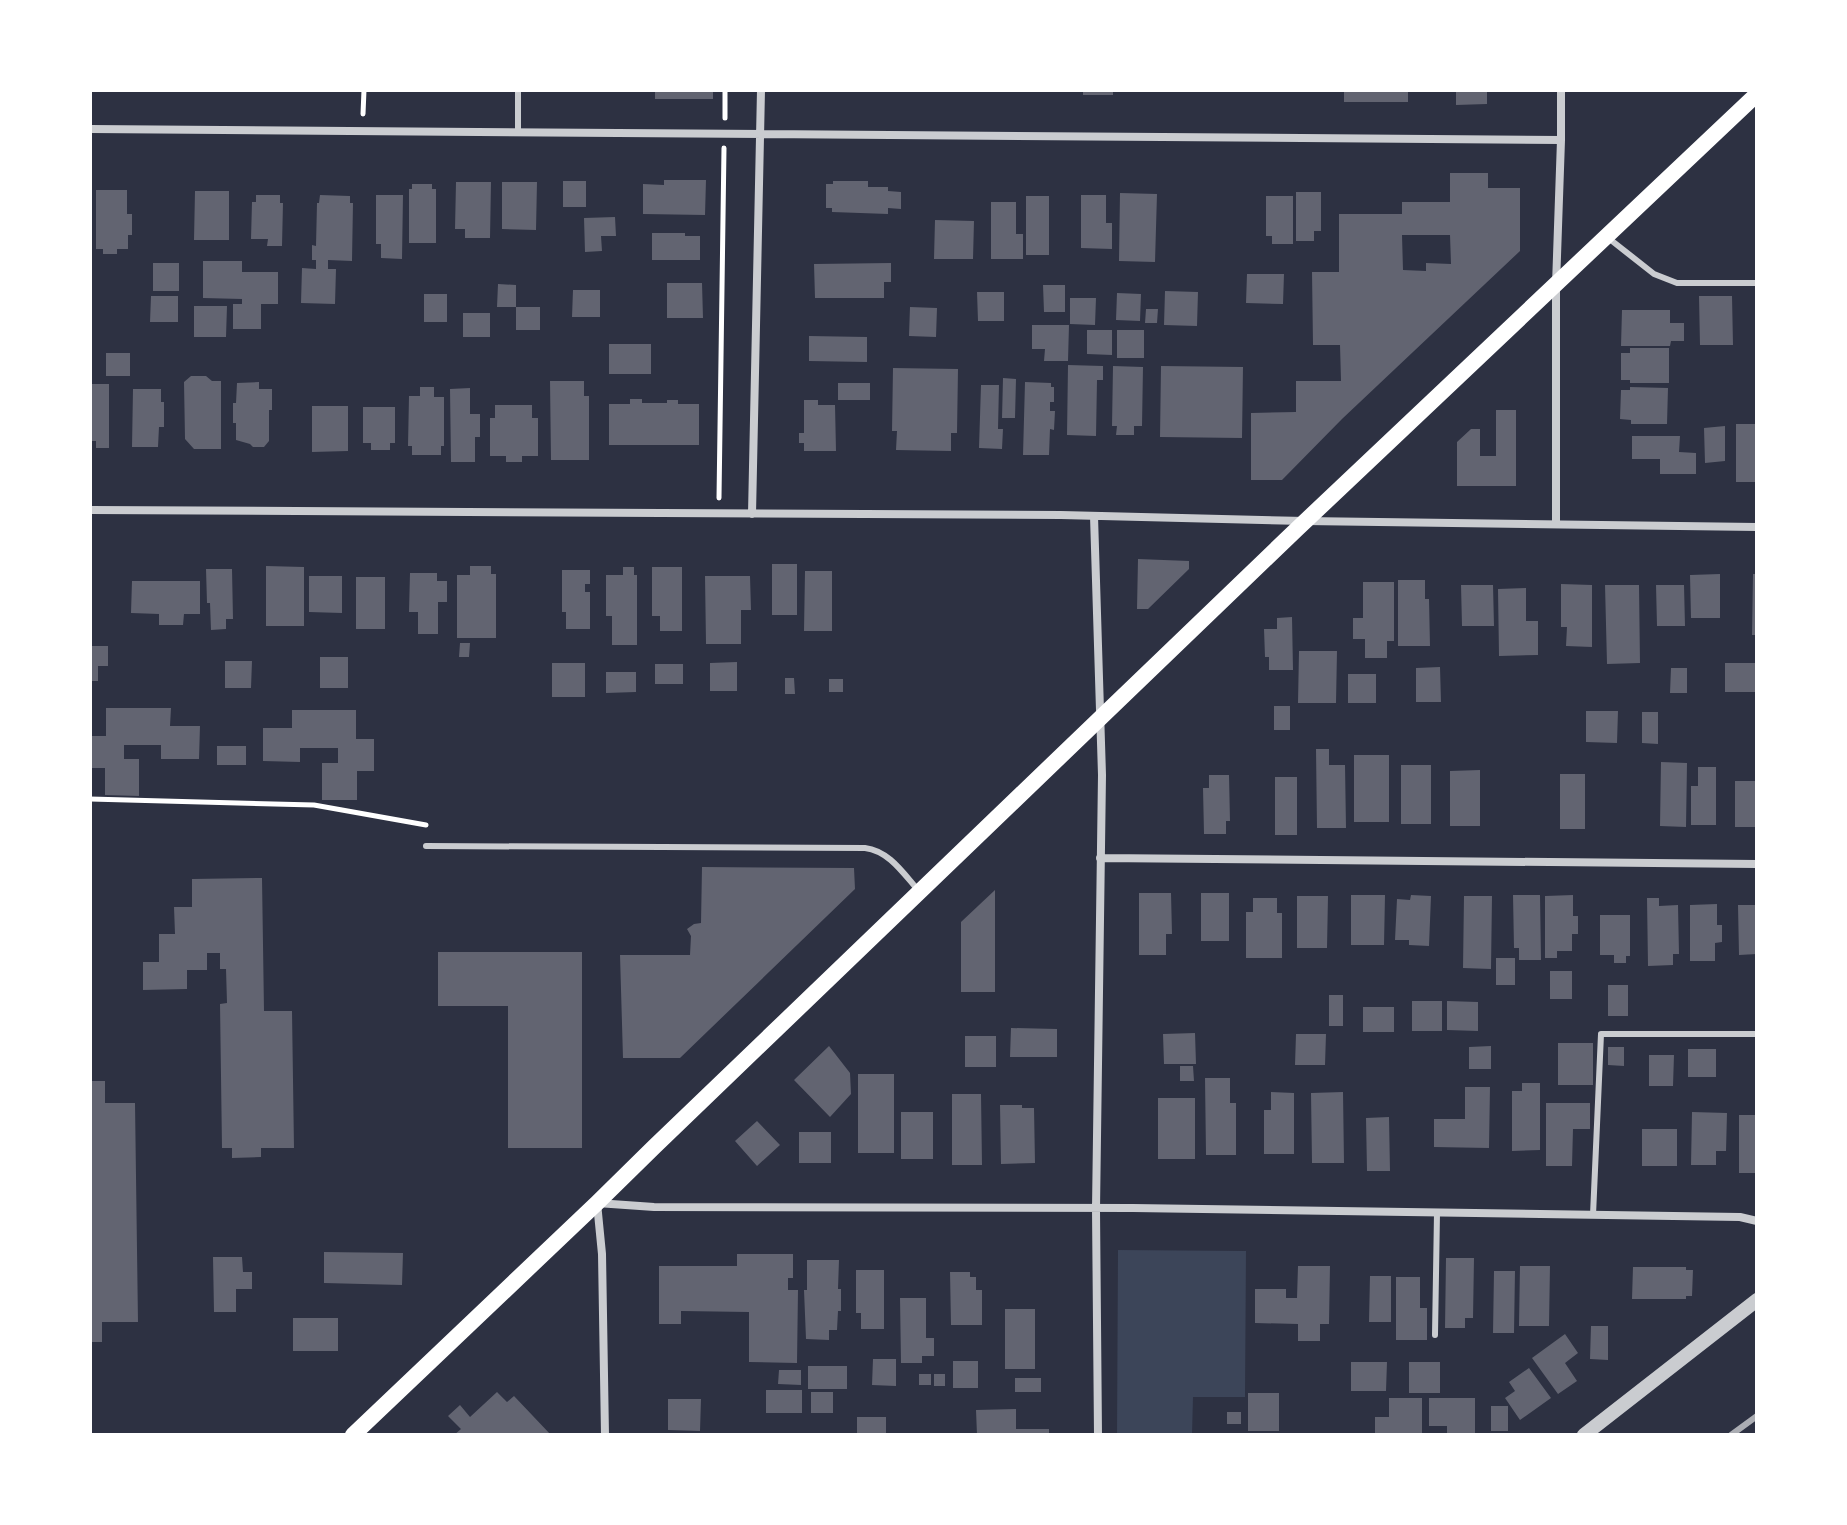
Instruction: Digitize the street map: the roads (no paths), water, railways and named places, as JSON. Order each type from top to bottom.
[{"type":"main road","points":[[353,1435],[1305,521],[1757,94]]},
{"type":"street","points":[[752,514],[761,90]]},
{"type":"street","points":[[1556,524],[1556,285],[1561,90]]},
{"type":"street","points":[[90,129],[1561,140]]},
{"type":"street","points":[[90,510],[1094,516],[1757,527]]},
{"type":"street","points":[[1094,516],[1102,775],[1096,1209],[1098,1435]]},
{"type":"street","points":[[1100,858],[1757,864]]},
{"type":"street","points":[[605,1435],[602,1254],[597,1203],[654,1207],[1740,1217],[1757,1221]]},
{"type":"street","points":[[1584,1435],[1757,1300]]},
{"type":"lane","points":[[518,90],[518,133]]},
{"type":"lane","points":[[1607,237],[1654,274],[1677,283],[1757,283]]},
{"type":"lane","points":[[426,846],[865,848],[874,849],[892,860],[920,892]]},
{"type":"lane","points":[[1593,1215],[1601,1034],[1757,1034]]},
{"type":"lane","points":[[1435,1335],[1437,1213]]},
{"type":"railway","points":[[1731,1435],[1757,1416]]}]
